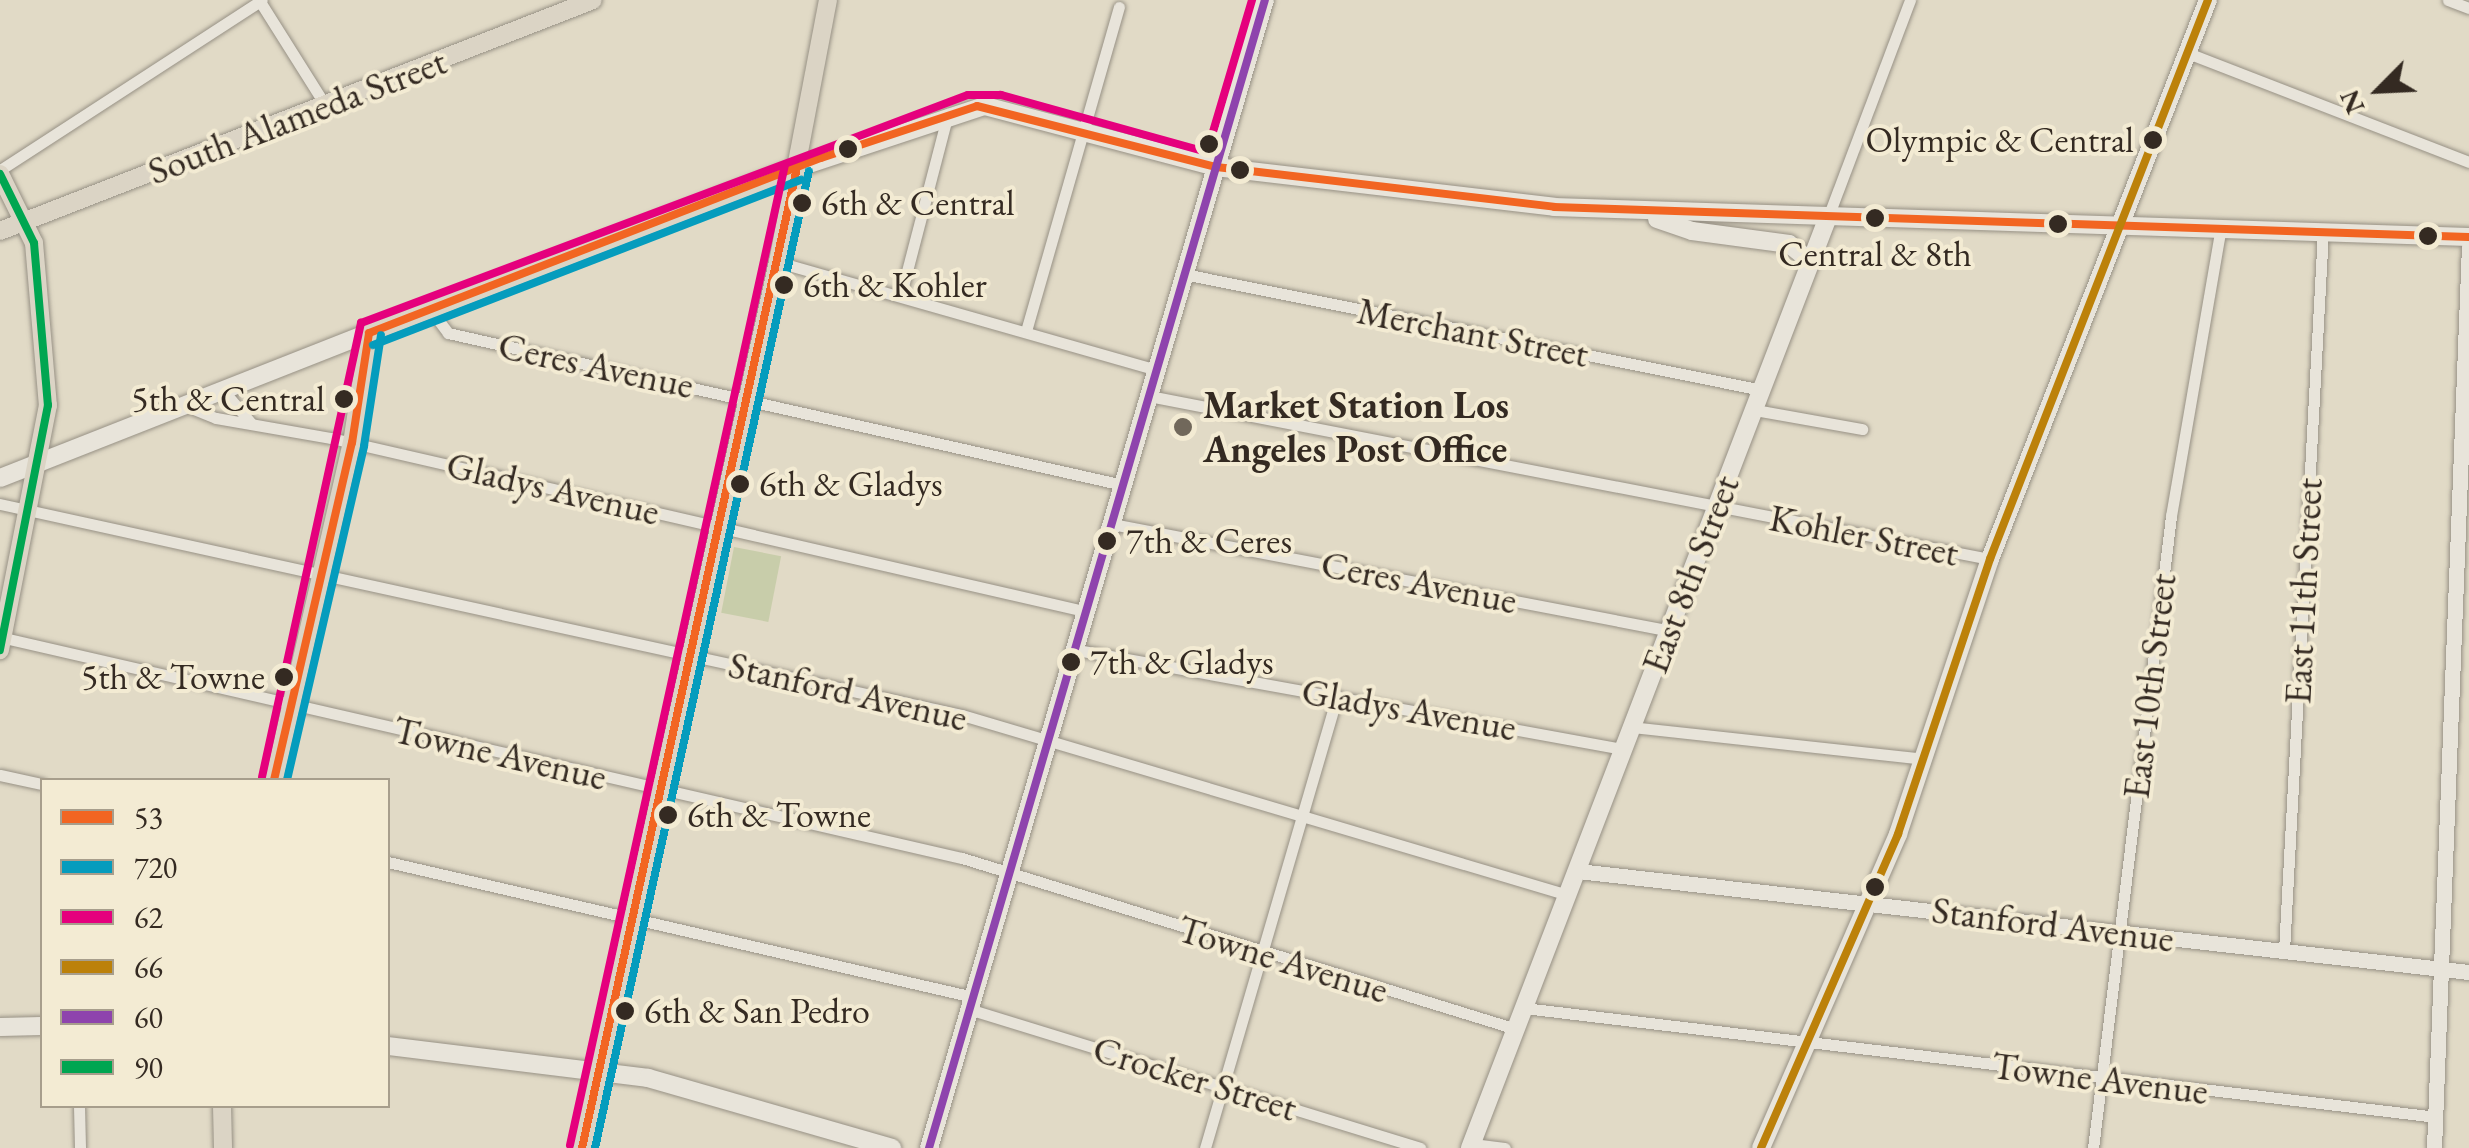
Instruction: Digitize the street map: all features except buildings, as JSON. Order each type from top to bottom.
[{"type":"main road","name":"South Alameda Street","points":[[0,231],[325,105],[566,5],[593,0]]},
{"type":"main road","points":[[582,1148],[778,262],[828,0]]},
{"type":"main road","points":[[929,1148],[1265,0]]},
{"type":"main road","points":[[1761,1148],[1867,904],[1924,759],[1990,559],[2208,0]]},
{"type":"main road","points":[[0,478],[797,168],[948,114],[998,107],[1216,166],[1643,214],[2120,223],[2469,237]]},
{"type":"main road","points":[[0,172],[26,221],[48,405],[41,462],[1,642]]},
{"type":"main road","points":[[1643,214],[1692,231],[1790,244],[1811,262]]},
{"type":"main road","name":"East 8th Street","points":[[1471,1146],[1666,630],[1828,218]]},
{"type":"main road","points":[[274,778],[352,442],[369,333]]},
{"type":"main road","points":[[0,1027],[40,1026]]},
{"type":"main road","points":[[390,1046],[599,1070],[682,1086],[892,1148]]},
{"type":"main road","points":[[222,1108],[223,1148]]},
{"type":"street","points":[[0,172],[261,0],[325,105]]},
{"type":"street","name":"East 8th Street","points":[[1828,218],[1910,0]]},
{"type":"street","points":[[2448,0],[2469,8]]},
{"type":"street","points":[[1026,331],[1087,130],[1119,7]]},
{"type":"street","points":[[2188,53],[2469,162]]},
{"type":"street","points":[[901,294],[948,114]]},
{"type":"street","name":"East 10th Street","points":[[2093,1148],[2171,516],[2221,227]]},
{"type":"street","name":"East 11th Street","points":[[2284,951],[2323,231]]},
{"type":"street","points":[[2434,1148],[2462,633],[2469,246]]},
{"type":"street","points":[[778,262],[901,294],[1156,370]]},
{"type":"street","name":"Merchant Street","points":[[1184,274],[1762,390]]},
{"type":"street","name":"Ceres Avenue","points":[[430,309],[448,332],[1123,484]]},
{"type":"street","points":[[222,390],[251,422]]},
{"type":"street","name":"Kohler Street","points":[[1150,396],[1990,559]]},
{"type":"street","name":"Gladys Avenue","points":[[182,405],[1088,612]]},
{"type":"street","points":[[1755,410],[1862,429]]},
{"type":"street","name":"Stanford Avenue","points":[[0,504],[323,570],[1050,738],[1568,895]]},
{"type":"street","name":"Ceres Avenue","points":[[1112,524],[1666,630]]},
{"type":"street","name":"Towne Avenue","points":[[1,642],[292,704],[1011,872],[1262,954],[1516,1028]]},
{"type":"street","name":"Gladys Avenue","points":[[1077,650],[1622,750]]},
{"type":"street","points":[[1205,1148],[1226,1087],[1337,696]]},
{"type":"street","points":[[1632,727],[1924,759]]},
{"type":"street","points":[[0,776],[40,784]]},
{"type":"street","name":"Crocker Street","points":[[390,862],[971,1003],[1420,1148]]},
{"type":"street","name":"Stanford Avenue","points":[[1578,871],[2469,972]]},
{"type":"street","name":"Towne Avenue","points":[[1524,1008],[2437,1117]]},
{"type":"street","points":[[79,1108],[80,1148]]},
{"type":"street","points":[[1471,1146],[1505,1148]]},
{"type":"green space","points":[[734,547],[781,556],[768,622],[721,613]]},
{"type":"transit line","name":"62","points":[[262,777],[361,323],[968,95],[1001,95],[1207,152],[1252,0]]},
{"type":"transit line","name":"60","points":[[929,1148],[1265,0]]},
{"type":"transit line","name":"66","points":[[1761,1148],[1898,834],[1990,559],[2208,0]]},
{"type":"transit line","name":"53","points":[[369,333],[821,158],[977,106],[1216,167],[1554,207],[2469,237]]},
{"type":"transit line","name":"62","points":[[570,1145],[785,165]]},
{"type":"transit line","name":"53","points":[[582,1148],[797,168]]},
{"type":"transit line","name":"720","points":[[595,1148],[809,171]]},
{"type":"transit line","name":"90","points":[[0,174],[34,243],[48,405],[0,650]]},
{"type":"transit line","name":"720","points":[[373,345],[801,180]]},
{"type":"transit line","name":"53","points":[[274,778],[352,443],[369,333]]},
{"type":"transit line","name":"720","points":[[287,778],[364,446],[381,335]]},
{"type":"place","name":"Olympic & Central","points":[[2153,140]]},
{"type":"place","name":"6th & Central","points":[[802,203]]},
{"type":"place","name":"Central & 8th","points":[[1875,218]]},
{"type":"place","name":"6th & Kohler","points":[[784,285]]},
{"type":"place","name":"5th & Central","points":[[344,399]]},
{"type":"place","name":"Market Station Los Angeles Post Office","points":[[1183,427]]},
{"type":"place","name":"6th & Gladys","points":[[740,484]]},
{"type":"place","name":"7th & Ceres","points":[[1107,541]]},
{"type":"place","name":"7th & Gladys","points":[[1071,662]]},
{"type":"place","name":"5th & Towne","points":[[284,677]]},
{"type":"place","name":"6th & Towne","points":[[668,815]]},
{"type":"place","name":"6th & San Pedro","points":[[625,1011]]}]
